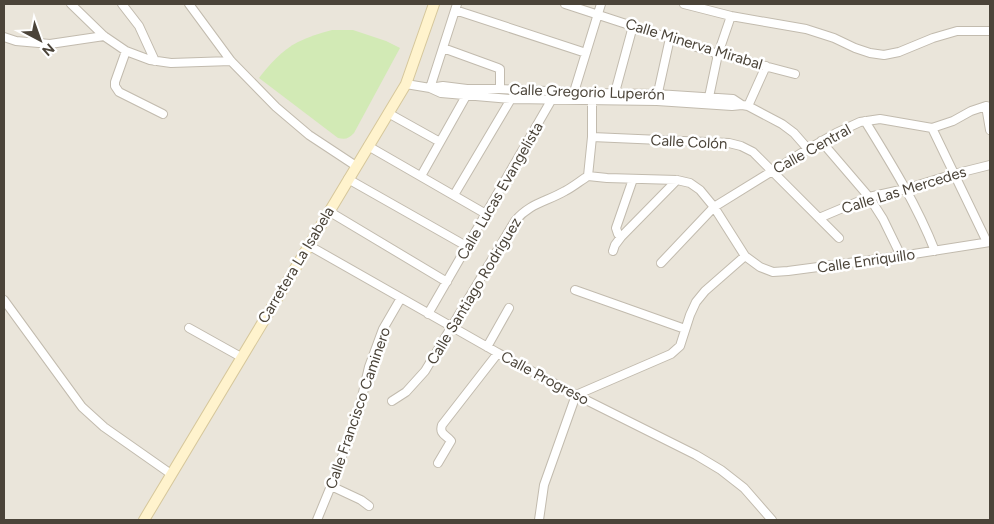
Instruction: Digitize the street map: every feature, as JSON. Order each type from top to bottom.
[{"type":"main road","name":"Carretera La Isabela","points":[[144,520],[406,84],[434,4]]},
{"type":"street","points":[[71,4],[104,36],[126,51],[155,61],[170,63],[231,61]]},
{"type":"street","points":[[122,4],[139,26],[155,61]]},
{"type":"street","points":[[189,4],[231,61],[276,107],[309,134],[356,166]]},
{"type":"street","name":"Calle Minerva Mirabal","points":[[565,4],[718,54],[795,74]]},
{"type":"street","points":[[574,92],[601,4]]},
{"type":"street","points":[[684,4],[731,16],[806,29],[834,38],[855,48],[884,55],[899,52],[933,38],[957,31],[990,31]]},
{"type":"street","points":[[430,88],[456,7],[586,53]]},
{"type":"street","points":[[709,97],[718,54],[731,16]]},
{"type":"street","points":[[614,96],[633,26]]},
{"type":"street","points":[[4,37],[16,41],[50,44],[104,36]]},
{"type":"street","points":[[657,98],[670,38]]},
{"type":"street","points":[[443,48],[498,68],[500,70],[500,89]]},
{"type":"street","points":[[126,51],[115,82],[116,89],[163,114]]},
{"type":"street","points":[[745,105],[766,66]]},
{"type":"street","name":"Calle Gregorio Luperón","points":[[406,84],[430,88],[441,93],[511,99],[614,96],[657,98],[732,106],[745,105]]},
{"type":"street","name":"Calle Gregorio Luperón","points":[[430,88],[443,86],[466,89],[574,92],[592,97]]},
{"type":"street","points":[[421,176],[466,96]]},
{"type":"street","points":[[539,520],[544,485],[576,395],[670,354],[680,346],[690,314],[696,302],[745,256],[714,207],[700,190],[690,183],[677,180],[588,176],[592,138],[592,97]]},
{"type":"street","name":"Calle Gregorio Luperón","points":[[657,98],[709,97],[734,99],[782,124],[794,133],[808,149]]},
{"type":"street","points":[[454,195],[511,99]]},
{"type":"street","name":"Calle Lucas Evangelista","points":[[428,314],[552,99]]},
{"type":"street","points":[[988,107],[990,130]]},
{"type":"street","name":"Calle Central","points":[[661,263],[714,207],[821,141],[860,122],[880,119],[932,128],[953,121],[971,111],[988,107]]},
{"type":"street","points":[[388,113],[440,142]]},
{"type":"street","points":[[865,121],[905,189],[935,251]]},
{"type":"street","points":[[932,128],[989,242]]},
{"type":"street","name":"Calle Colón","points":[[592,138],[729,143],[741,146],[753,152],[839,238]]},
{"type":"street","points":[[821,141],[869,198],[883,219],[901,256]]},
{"type":"street","points":[[368,146],[486,214]]},
{"type":"street","name":"Calle Las Mercedes","points":[[818,218],[869,198],[990,164]]},
{"type":"street","name":"Calle Santiago Rodríguez","points":[[392,401],[406,392],[425,371],[522,212],[565,191],[588,176]]},
{"type":"street","points":[[621,237],[616,228],[633,178]]},
{"type":"street","points":[[348,179],[468,246]]},
{"type":"street","points":[[613,250],[621,237],[677,180]]},
{"type":"street","points":[[330,212],[447,282]]},
{"type":"street","name":"Calle Enriquillo","points":[[745,256],[773,272],[901,256],[989,242]]},
{"type":"street","name":"Calle Progreso","points":[[308,245],[498,353],[576,395],[696,455],[721,470],[744,488],[772,520]]},
{"type":"street","points":[[575,290],[686,329]]},
{"type":"street","name":"Calle Francisco Caminero","points":[[316,520],[358,414],[369,368],[383,329],[402,298]]},
{"type":"street","points":[[4,300],[82,407],[104,427],[172,474]]},
{"type":"street","points":[[487,347],[509,308]]},
{"type":"street","points":[[189,328],[241,358]]},
{"type":"street","points":[[438,462],[451,441],[443,434],[442,425],[498,353]]},
{"type":"street","points":[[331,486],[361,500],[369,506]]},
{"type":"shaded area","points":[[4,4],[990,4],[990,520],[4,520]]},
{"type":"green space","points":[[332,30],[353,30],[386,41],[400,48],[354,133],[345,139],[338,138],[259,78],[276,58],[292,45]]}]
